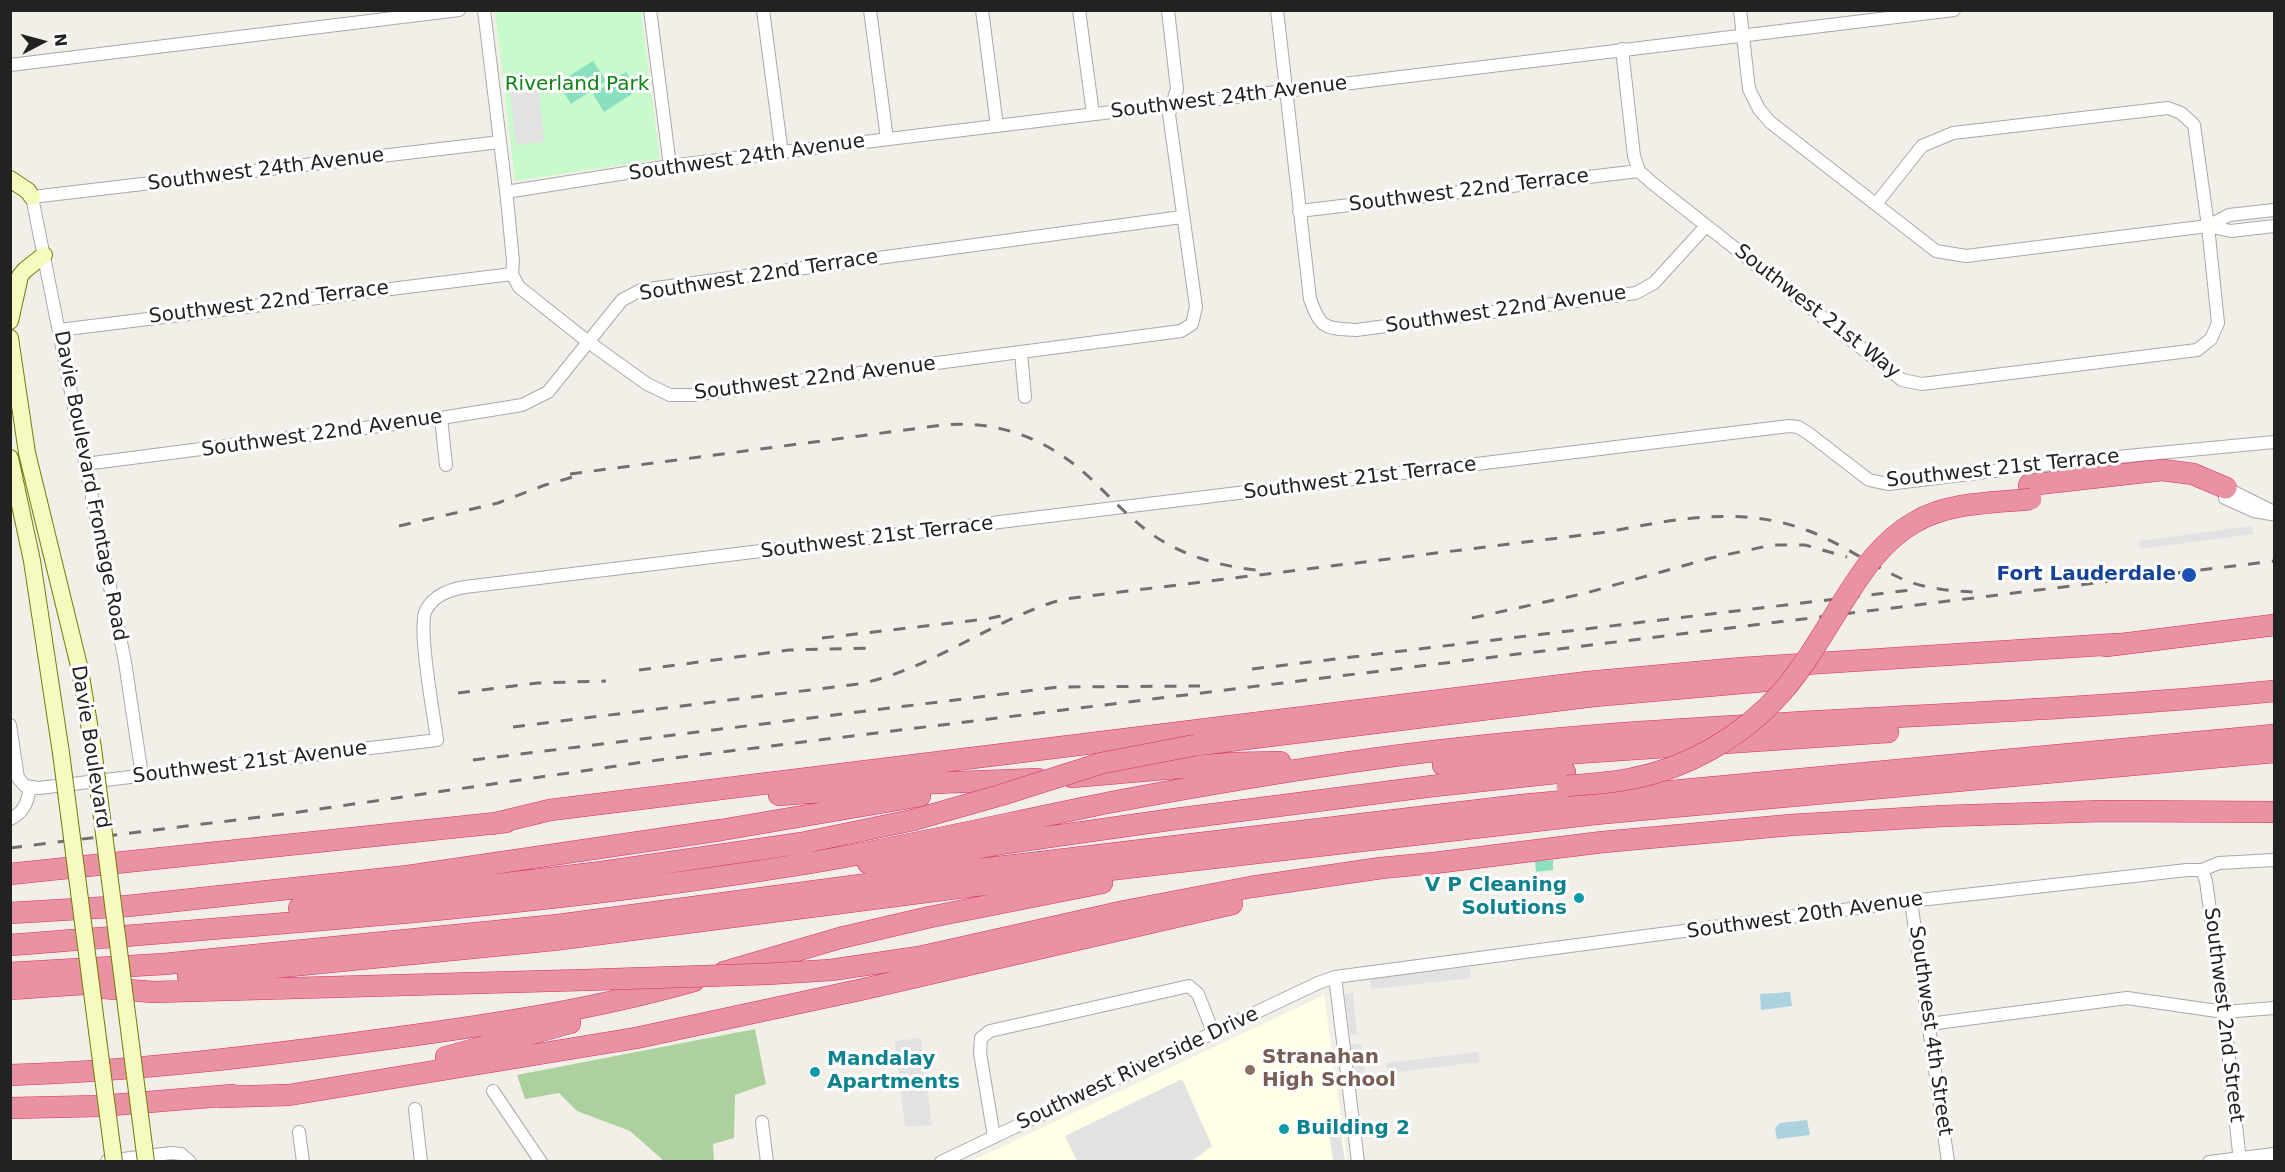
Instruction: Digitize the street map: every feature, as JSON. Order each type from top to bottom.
[{"type":"highway","points":[[868,863],[908,861],[997,845],[1168,820],[1433,786],[1566,779],[1620,781],[1644,776],[1680,764],[1717,746],[1754,719],[1782,692],[1871,559],[1899,532],[1925,516],[2030,492],[2172,483],[2190,484],[2225,493]]},
{"type":"highway","points":[[105,936],[165,921],[374,900],[591,873],[802,843],[913,820],[1102,763],[1196,745],[1594,696],[1931,668],[2274,625]]},
{"type":"highway","points":[[492,824],[573,807],[1588,682],[1742,668],[2117,644]]},
{"type":"highway","points":[[10,945],[464,908],[694,880],[867,852],[1212,784],[1374,759],[1598,736],[2274,691]]},
{"type":"highway","points":[[10,952],[267,935],[521,913],[684,892],[868,863],[1154,805],[1361,774],[1576,753],[2274,704]]},
{"type":"highway","points":[[10,973],[164,964],[558,925],[974,870],[1533,804],[2274,735]]},
{"type":"highway","points":[[10,989],[297,967],[553,940],[1004,882],[1595,814],[2274,752]]},
{"type":"highway","points":[[10,874],[814,792],[935,783],[1012,781],[1234,763],[1374,759]]},
{"type":"highway","points":[[974,870],[1087,848],[1227,826],[1566,779]]},
{"type":"highway","points":[[10,913],[113,907],[351,883],[536,859],[1012,781]]},
{"type":"highway","points":[[62,985],[153,992],[778,974],[831,970],[919,957],[1133,909],[1242,888],[1381,868],[1603,842],[1791,825],[2025,813],[2274,812]]},
{"type":"highway","points":[[10,1075],[134,1069],[345,1045],[510,1022],[584,1008],[678,985],[840,938],[930,917],[1226,857]]},
{"type":"highway","points":[[10,1108],[100,1106],[308,1093],[636,1038],[854,992],[1292,890],[1434,863]]},
{"type":"highway","points":[[220,1097],[324,1082],[459,1054],[572,1022],[678,985]]},
{"type":"main road","points":[[10,179],[28,191],[32,198]]},
{"type":"main road","points":[[10,321],[20,276],[44,255]]},
{"type":"main road","name":"Davie Boulevard","points":[[10,338],[27,453],[78,662],[93,748],[146,1161]]},
{"type":"main road","name":"Davie Boulevard","points":[[10,458],[34,576],[62,753],[114,1161]]},
{"type":"street","points":[[10,65],[459,10]]},
{"type":"street","points":[[484,10],[506,192],[513,261],[512,274],[519,287],[587,341]]},
{"type":"street","points":[[650,10],[670,166]]},
{"type":"street","points":[[763,10],[782,154]]},
{"type":"street","points":[[870,10],[887,139]]},
{"type":"street","points":[[982,10],[997,126]]},
{"type":"street","points":[[1079,10],[1093,114]]},
{"type":"street","points":[[1168,10],[1177,89],[1169,114],[1182,217]]},
{"type":"street","points":[[1277,10],[1299,211]]},
{"type":"street","points":[[1740,10],[1749,89],[1759,109],[1770,122],[1936,252],[1966,256],[2208,226],[2231,231],[2274,226]]},
{"type":"street","name":"Southwest 24th Avenue","points":[[506,192],[670,166],[1953,10]]},
{"type":"street","points":[[1622,49],[1634,156],[1639,171]]},
{"type":"street","points":[[1876,204],[1922,146],[1953,133],[2168,108],[2181,113],[2194,125],[2208,226]]},
{"type":"street","name":"Southwest 24th Avenue","points":[[32,198],[500,142]]},
{"type":"street","name":"Southwest 22nd Terrace","points":[[1299,211],[1639,171]]},
{"type":"street","name":"Southwest 21st Way","points":[[1639,171],[1902,380],[1922,384],[2197,350],[2211,339],[2218,322],[2208,226]]},
{"type":"street","name":"Davie Boulevard Frontage Road","points":[[32,198],[125,662],[142,776]]},
{"type":"street","points":[[2208,226],[2229,215],[2274,210]]},
{"type":"street","name":"Southwest 22nd Avenue","points":[[1299,211],[1310,299],[1318,321],[1332,329],[1356,330],[1636,293],[1654,283],[1706,226]]},
{"type":"street","name":"Southwest 22nd Terrace","points":[[587,341],[622,300],[641,290],[1182,217]]},
{"type":"street","name":"Southwest 22nd Avenue","points":[[86,464],[441,418],[522,405],[548,392],[587,341],[647,384],[670,395],[692,395],[1181,331],[1192,324],[1196,308],[1182,217]]},
{"type":"street","name":"Southwest 22nd Terrace","points":[[59,330],[512,274]]},
{"type":"street","points":[[1021,352],[1025,397]]},
{"type":"street","points":[[441,418],[446,465]]},
{"type":"street","name":"Southwest 21st Terrace","points":[[437,740],[423,626],[425,612],[431,602],[446,592],[465,587],[1789,426],[1808,433],[1869,480],[1888,484],[2085,460],[2274,442]]},
{"type":"street","points":[[2225,493],[2274,513]]},
{"type":"street","points":[[10,724],[14,778],[30,788],[21,813],[10,819]]},
{"type":"street","name":"Southwest 21st Avenue","points":[[30,788],[48,788],[437,740]]},
{"type":"street","name":"Southwest 20th Avenue","points":[[1335,977],[1911,901],[2202,870],[2219,863],[2274,860]]},
{"type":"street","name":"Southwest 2nd Street","points":[[2202,870],[2206,881],[2224,1012],[2240,1160]]},
{"type":"street","name":"Southwest 4th Street","points":[[1911,901],[1948,1161]]},
{"type":"street","points":[[1335,977],[1358,1161]]},
{"type":"street","name":"Southwest Riverside Drive","points":[[941,1161],[1335,977]]},
{"type":"street","points":[[994,1137],[980,1053],[981,1038],[990,1031],[1189,986],[1198,994],[1214,1032]]},
{"type":"street","points":[[1929,1024],[2127,998],[2224,1012],[2274,1008]]},
{"type":"street","points":[[493,1091],[541,1161]]},
{"type":"street","points":[[415,1109],[421,1161]]},
{"type":"street","points":[[762,1122],[767,1161]]},
{"type":"street","points":[[299,1132],[303,1161]]},
{"type":"street","points":[[106,1161],[171,1153],[181,1154],[189,1161]]},
{"type":"street","points":[[2209,1161],[2240,1160],[2274,1154]]},
{"type":"shaded area","points":[[539,90],[544,142],[516,145],[510,93]]},
{"type":"shaded area","points":[[2252,526],[2253,534],[2140,549],[2139,541]]},
{"type":"shaded area","points":[[1470,967],[1471,978],[1372,989],[1370,978]]},
{"type":"shaded area","points":[[1353,993],[1357,1034],[1350,1035],[1345,994]]},
{"type":"shaded area","name":"Stranahan High School","points":[[1324,995],[1347,1161],[969,1162],[1195,1056]]},
{"type":"shaded area","points":[[921,1038],[932,1125],[905,1127],[895,1041]]},
{"type":"shaded area","points":[[1351,1044],[1361,1044],[1365,1073],[1355,1074]]},
{"type":"shaded area","points":[[1478,1052],[1480,1062],[1387,1073],[1386,1063]]},
{"type":"shaded area","points":[[1182,1079],[1212,1146],[1192,1161],[1077,1161],[1065,1136]]},
{"type":"shaded area","points":[[1327,1116],[1339,1123],[1345,1161],[1333,1161]]},
{"type":"green space","name":"Riverland Park","points":[[495,11],[641,11],[660,159],[515,181]]},
{"type":"green space","points":[[593,61],[606,81],[571,104],[558,83]]},
{"type":"green space","points":[[626,72],[638,90],[604,112],[593,94]]},
{"type":"green space","points":[[1553,860],[1553,870],[1536,872],[1535,861]]},
{"type":"green space","points":[[755,1029],[766,1084],[735,1095],[734,1138],[713,1144],[714,1161],[664,1161],[630,1131],[577,1111],[559,1093],[525,1099],[517,1075]]},
{"type":"water","points":[[1790,992],[1792,1006],[1761,1010],[1760,994]]},
{"type":"water","points":[[1807,1120],[1810,1135],[1777,1139],[1775,1128],[1780,1123]]},
{"type":"railway","points":[[570,474],[943,425],[984,426],[1022,435],[1057,452],[1089,477],[1136,522],[1177,549],[1202,559],[1256,570]]},
{"type":"railway","points":[[399,526],[498,503],[545,485],[580,475]]},
{"type":"railway","points":[[513,727],[858,684],[911,668],[1012,619],[1064,599],[1607,532],[1683,519],[1733,516],[1784,523],[1820,536],[1907,581],[1935,588],[1973,592]]},
{"type":"railway","points":[[1472,618],[1586,593],[1711,558],[1772,545],[1805,545],[1847,557]]},
{"type":"railway","points":[[10,848],[292,813],[665,759],[2274,561]]},
{"type":"railway","points":[[1252,669],[1919,589]]},
{"type":"railway","points":[[822,638],[1006,615]]},
{"type":"railway","points":[[639,670],[789,650],[872,648]]},
{"type":"railway","points":[[458,693],[538,683],[606,681]]},
{"type":"railway","points":[[473,760],[1059,687],[1200,686]]},
{"type":"place","name":"Fort Lauderdale","points":[[2189,575]]},
{"type":"place","name":"V P Cleaning Solutions","points":[[1579,898]]},
{"type":"place","name":"Stranahan High School","points":[[1250,1070]]},
{"type":"place","name":"Mandalay Apartments","points":[[815,1072]]},
{"type":"place","name":"Building 2","points":[[1284,1129]]}]
